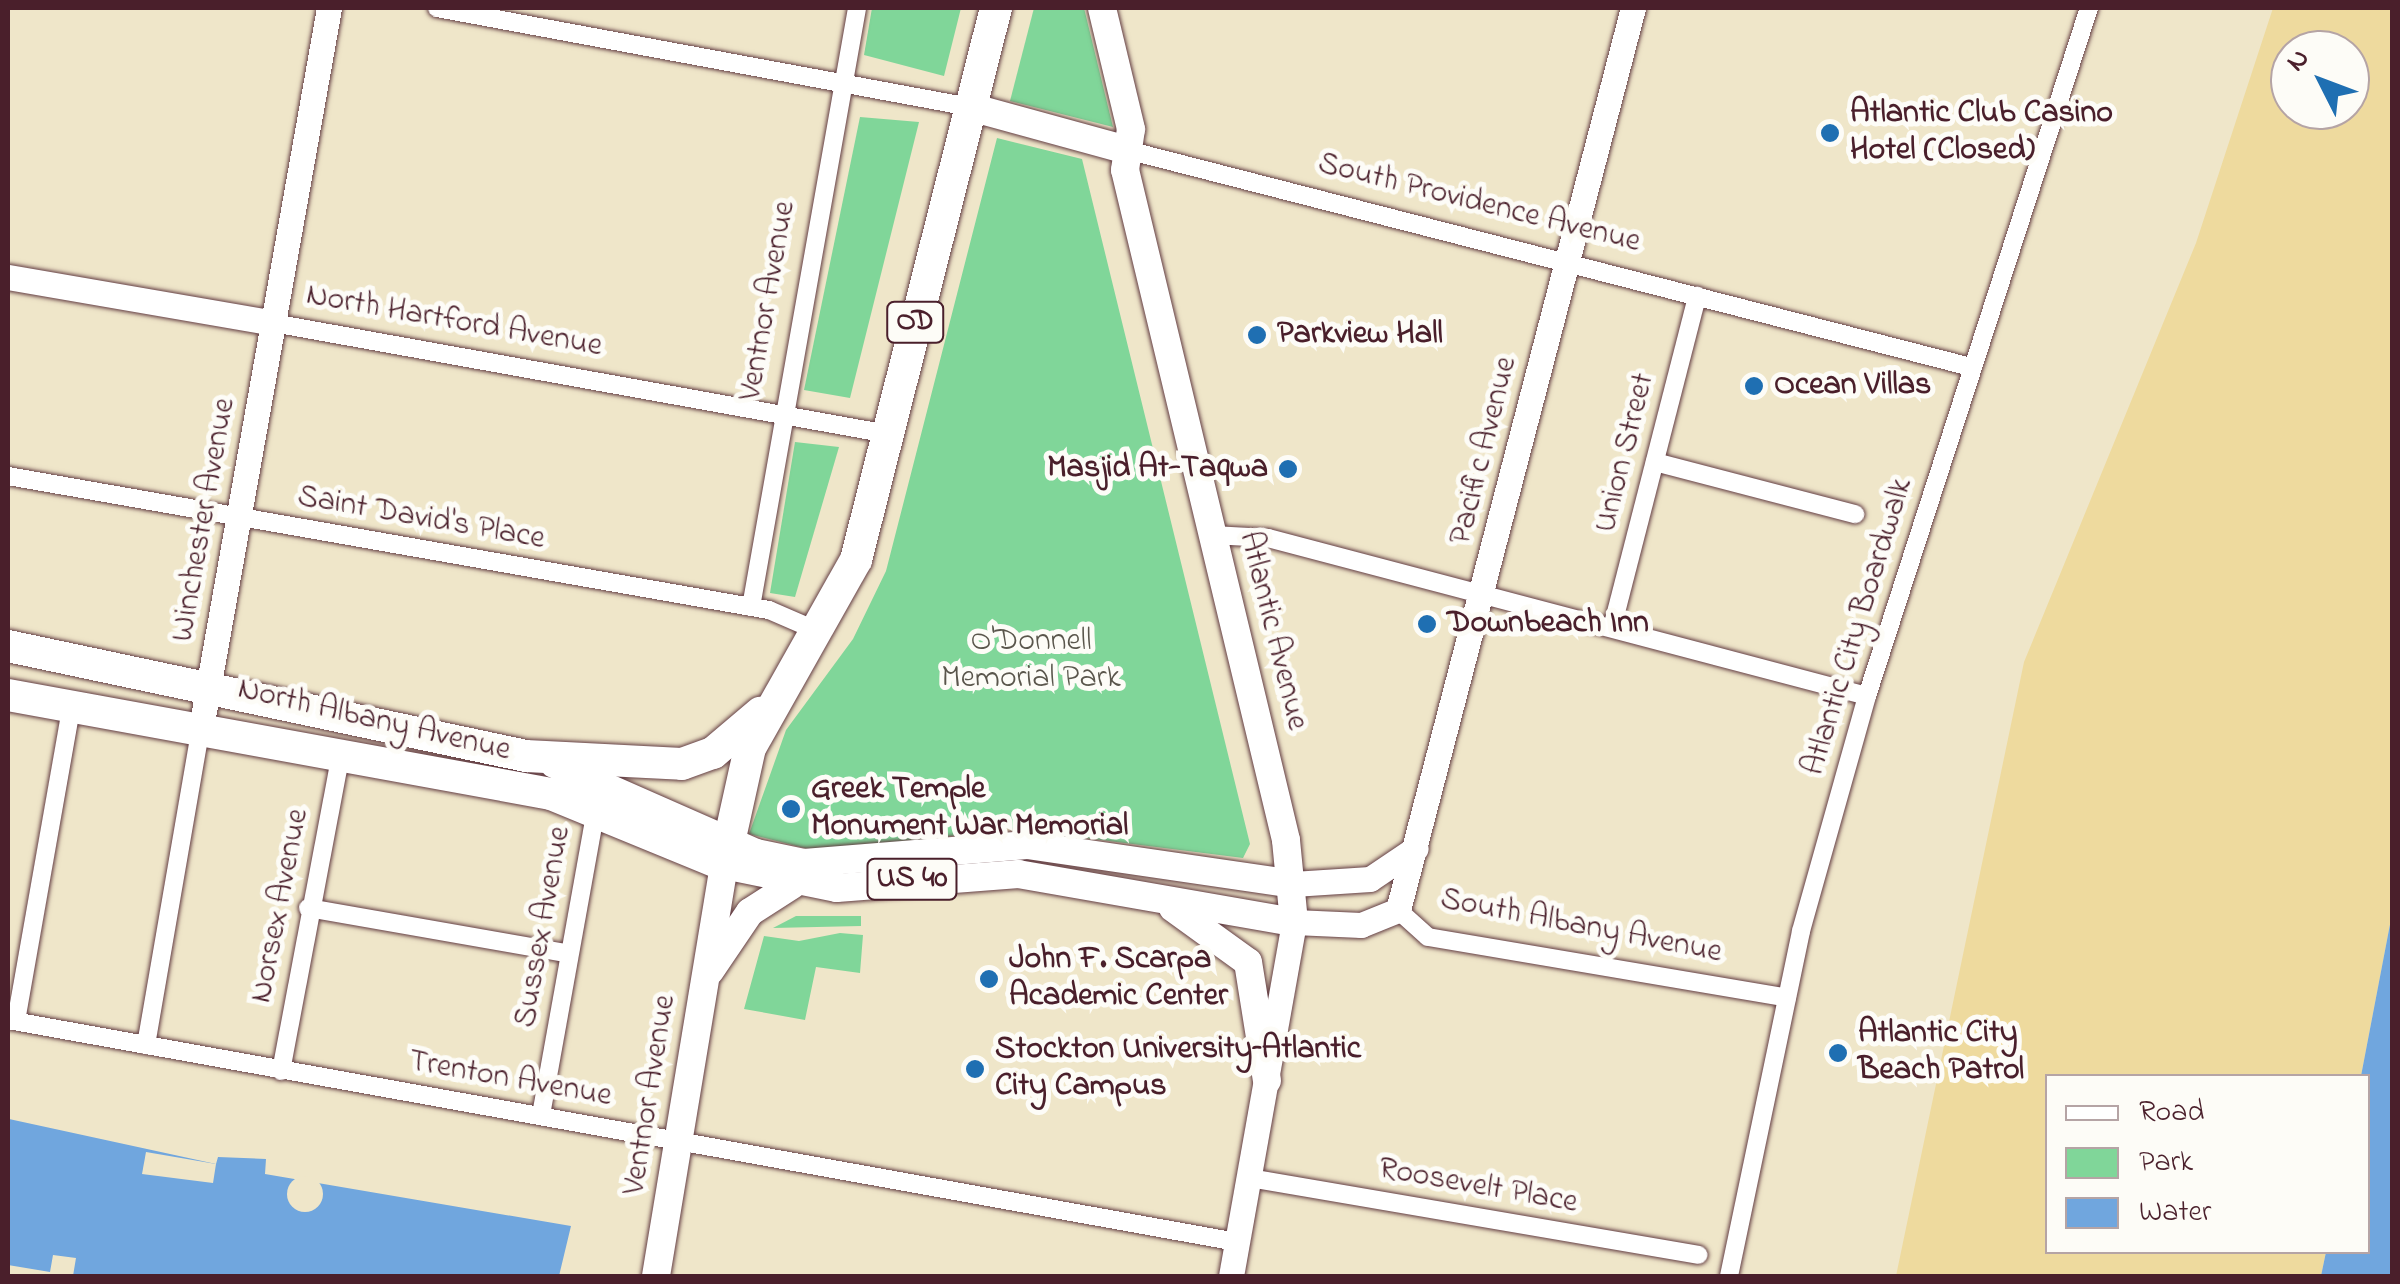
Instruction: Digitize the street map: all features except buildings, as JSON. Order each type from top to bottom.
[{"type":"highway","name":"OD","points":[[725,853],[743,766],[778,696],[820,632],[856,560],[996,8]]},
{"type":"highway","name":"North Albany Avenue","points":[[16,647],[209,683],[526,756]]},
{"type":"highway","name":"North Albany Avenue","points":[[12,696],[341,753],[596,808],[725,853]]},
{"type":"highway","points":[[526,756],[695,761],[778,696]]},
{"type":"main road","name":"Atlantic Avenue","points":[[1102,8],[1127,150],[1124,170],[1293,884],[1294,922]]},
{"type":"main road","name":"South Providence Avenue","points":[[970,107],[1127,150]]},
{"type":"main road","name":"North Albany Avenue","points":[[526,756],[725,853]]},
{"type":"main road","name":"South Albany Avenue","points":[[725,853],[827,864],[1028,845],[1293,884]]},
{"type":"main road","name":"South Albany Avenue","points":[[725,853],[792,885],[995,872],[1294,922]]},
{"type":"main road","name":"Ventnor Avenue","points":[[656,1276],[725,853]]},
{"type":"main road","points":[[706,976],[750,912],[792,885]]},
{"type":"main road","points":[[1154,898],[1244,954],[1267,1080]]},
{"type":"street","name":"Winchester Avenue","points":[[146,1045],[328,8]]},
{"type":"street","points":[[437,8],[844,80],[970,107]]},
{"type":"street","name":"Ventnor Avenue","points":[[752,606],[857,8]]},
{"type":"street","name":"Pacific Avenue","points":[[1398,910],[1633,8]]},
{"type":"street","name":"Atlantic City Boardwalk","points":[[1729,1276],[1787,998],[1867,696],[2088,8]]},
{"type":"street","name":"South Providence Avenue","points":[[1127,150],[1971,368]]},
{"type":"street","name":"North Hartford Avenue","points":[[8,276],[888,434]]},
{"type":"street","name":"Union Street","points":[[1613,624],[1697,296]]},
{"type":"street","points":[[1655,462],[1855,514]]},
{"type":"street","name":"Saint David's Place","points":[[8,476],[752,606],[820,632]]},
{"type":"street","points":[[1212,534],[1268,538],[1613,624],[1867,696]]},
{"type":"street","points":[[12,1021],[72,706]]},
{"type":"street","name":"Norsex Avenue","points":[[281,1070],[308,908],[341,753]]},
{"type":"street","name":"Sussex Avenue","points":[[541,1115],[596,808]]},
{"type":"street","name":"South Albany Avenue","points":[[1293,884],[1370,879],[1416,848]]},
{"type":"street","points":[[308,908],[567,954]]},
{"type":"street","name":"South Albany Avenue","points":[[1294,922],[1361,925],[1398,910],[1428,937],[1705,989],[1787,998]]},
{"type":"street","name":"Atlantic Avenue","points":[[1231,1276],[1294,922]]},
{"type":"street","name":"Trenton Avenue","points":[[12,1021],[1238,1242]]},
{"type":"street","name":"Roosevelt Place","points":[[1248,1178],[1698,1255]]},
{"type":"green space","points":[[872,8],[961,8],[944,76],[864,55]]},
{"type":"green space","points":[[1034,8],[1084,8],[1113,127],[1010,101]]},
{"type":"green space","points":[[860,117],[919,122],[850,398],[804,390]]},
{"type":"green space","name":"O'Donnell Memorial Park","points":[[997,138],[1082,159],[1250,844],[1243,858],[1007,828],[828,854],[749,834],[786,730],[853,639],[886,571]]},
{"type":"green space","points":[[795,442],[839,447],[795,597],[770,593]]},
{"type":"green space","points":[[796,916],[861,916],[861,926],[773,928]]},
{"type":"green space","points":[[840,933],[863,935],[860,973],[816,967],[805,1020],[744,1009],[764,936],[799,941]]},
{"type":"sand","points":[[2273,8],[2392,8],[2392,914],[2361,1074],[2045,1074],[2045,1254],[2326,1254],[2321,1276],[1896,1276],[2024,662],[2196,243]]},
{"type":"water","points":[[2392,914],[2392,1276],[2321,1276],[2326,1254],[2370,1254],[2370,1074],[2361,1074]]},
{"type":"water","points":[[9,1119],[216,1164],[218,1157],[266,1159],[265,1174],[571,1226],[559,1276],[8,1274]]},
{"type":"pier","points":[[146,1152],[216,1164],[213,1183],[142,1174]]},
{"type":"pier","points":[[305,1176],[318,1181],[323,1194],[318,1207],[305,1212],[292,1207],[287,1194],[292,1181]]},
{"type":"pier","points":[[53,1255],[76,1258],[73,1276],[8,1274],[8,1265],[50,1272]]},
{"type":"place","name":"Atlantic Club Casino Hotel (Closed)","points":[[1830,133]]},
{"type":"place","name":"Parkview Hall","points":[[1257,335]]},
{"type":"place","name":"Ocean Villas","points":[[1754,386]]},
{"type":"place","name":"Masjid At-Taqwa","points":[[1288,469]]},
{"type":"place","name":"Downbeach Inn","points":[[1427,624]]},
{"type":"place","name":"Greek Temple Monument War Memorial","points":[[791,809]]},
{"type":"place","name":"John F. Scarpa Academic Center","points":[[989,979]]},
{"type":"place","name":"Atlantic City Beach Patrol","points":[[1838,1053]]},
{"type":"place","name":"Stockton University–Atlantic City Campus","points":[[975,1069]]}]
